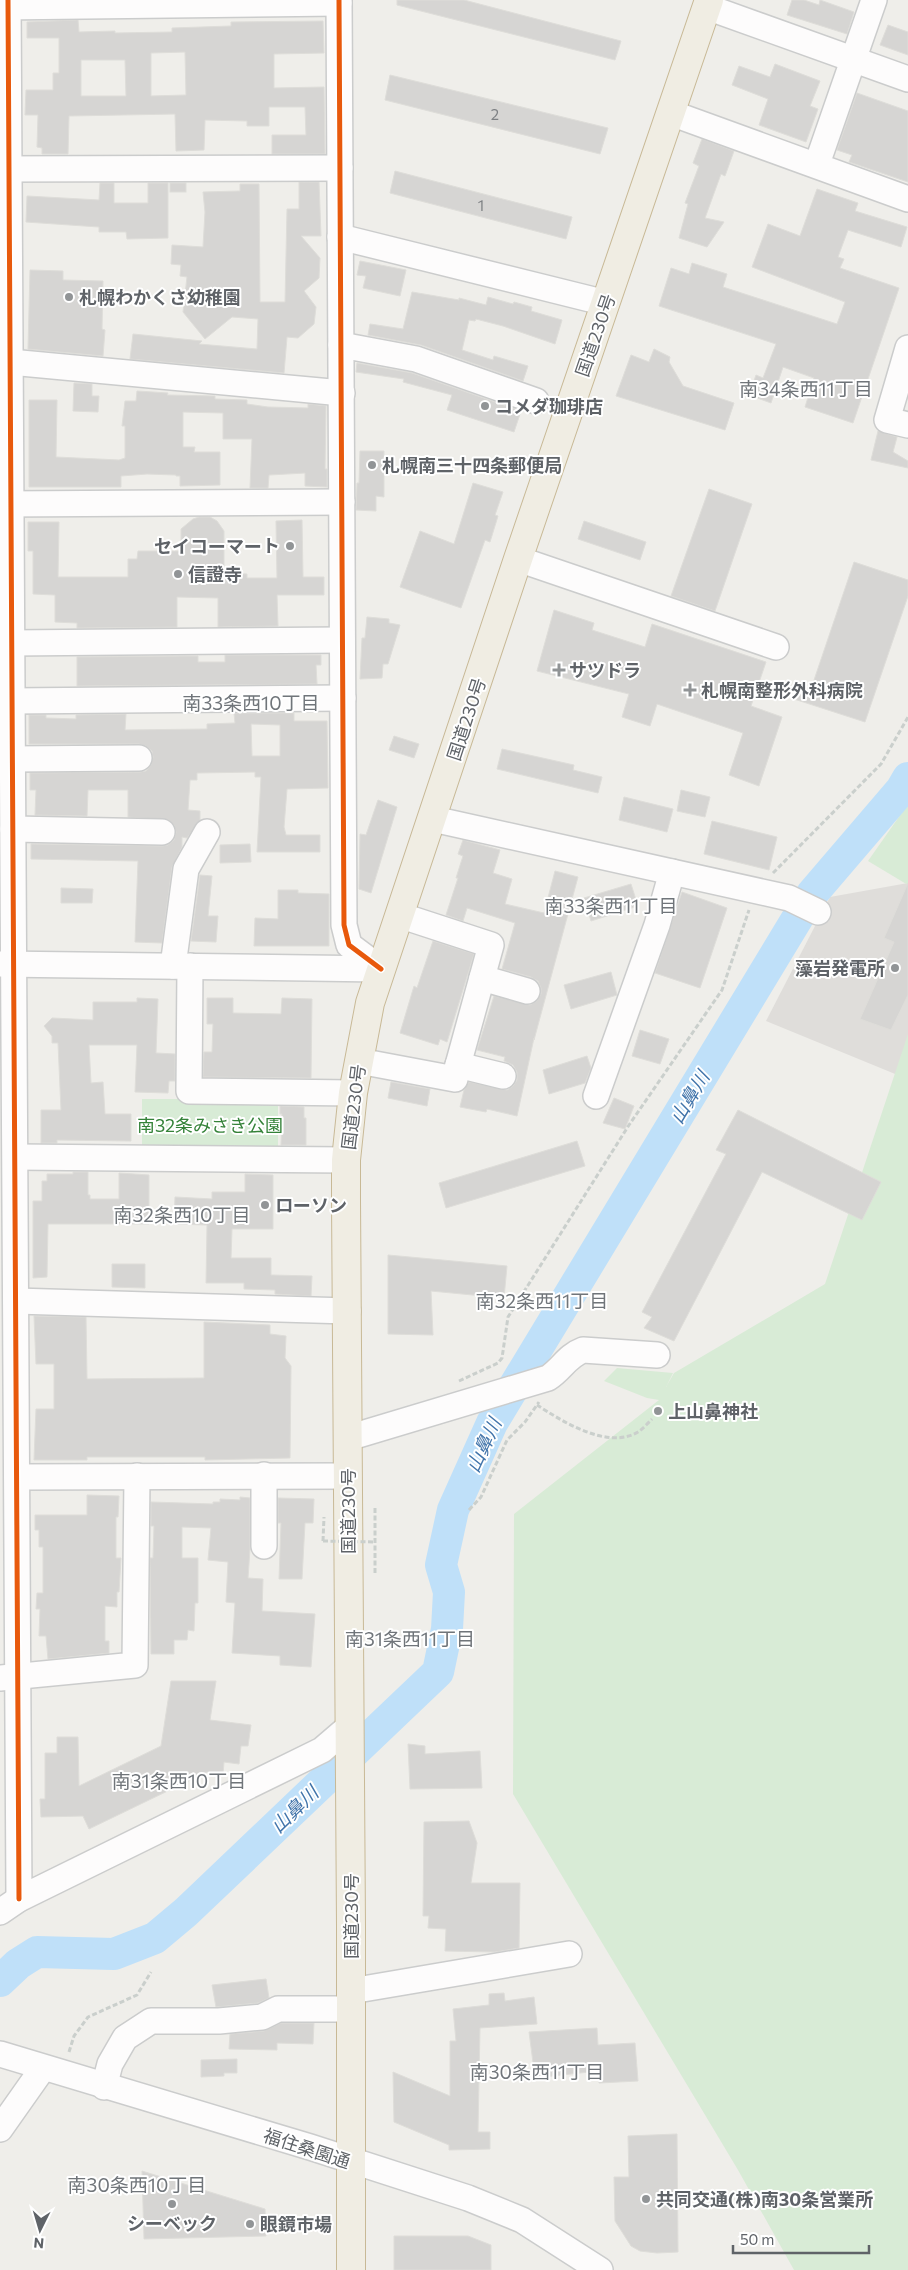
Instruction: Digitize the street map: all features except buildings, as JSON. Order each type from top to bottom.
[{"type":"highway","name":"国道230号","points":[[351,2270],[346,1160],[353,1093],[364,1028],[381,969],[433,819],[518,559],[708,3]]},
{"type":"street","points":[[817,164],[874,0]]},
{"type":"street","points":[[350,1730],[322,1750],[10,1906],[9,1678],[17,1477],[16,1301],[8,1181],[16,1156],[7,964],[12,701],[8,649],[6,504],[10,362],[4,169],[5,5],[339,1],[344,925],[349,944],[381,969]]},
{"type":"street","points":[[708,3],[852,60],[908,79]]},
{"type":"street","points":[[671,112],[908,199]]},
{"type":"street","points":[[4,169],[340,168]]},
{"type":"street","points":[[340,237],[606,303]]},
{"type":"street","points":[[341,345],[416,359],[536,401]]},
{"type":"street","points":[[908,348],[887,420],[908,425]]},
{"type":"street","points":[[10,362],[342,393]]},
{"type":"street","points":[[6,504],[342,502]]},
{"type":"street","points":[[518,559],[776,646]]},
{"type":"street","points":[[8,649],[342,640]]},
{"type":"street","points":[[12,701],[343,698]]},
{"type":"street","points":[[12,759],[139,758]]},
{"type":"street","points":[[433,819],[789,898],[818,912]]},
{"type":"street","points":[[9,836],[162,832]]},
{"type":"street","points":[[207,832],[186,869],[181,966],[189,1091],[353,1093]]},
{"type":"street","points":[[596,1096],[657,924],[672,872]]},
{"type":"street","points":[[359,1060],[454,1079],[482,978],[491,945],[399,915]]},
{"type":"street","points":[[7,964],[381,969]]},
{"type":"street","points":[[482,978],[527,991]]},
{"type":"street","points":[[458,1065],[503,1076]]},
{"type":"street","points":[[16,1156],[346,1160]]},
{"type":"street","points":[[16,1301],[348,1311]]},
{"type":"street","points":[[348,1438],[454,1397],[536,1395],[548,1378],[558,1371],[572,1354],[583,1350],[657,1355]]},
{"type":"street","points":[[9,1678],[135,1665],[136,1476]]},
{"type":"street","points":[[264,1476],[264,1546]]},
{"type":"street","points":[[17,1477],[348,1476]]},
{"type":"street","points":[[104,2087],[110,2064],[124,2038],[151,2021],[219,2022],[262,2017],[278,2009],[351,2000],[569,1954]]},
{"type":"street","name":"福住桑園通","points":[[0,2054],[104,2087],[310,2147],[504,2211],[541,2231],[600,2270]]},
{"type":"street","points":[[0,2129],[43,2068]]},
{"type":"path","points":[[454,1397],[462,1379],[498,1363],[502,1358],[508,1316],[629,1125],[722,990],[755,890],[881,764],[908,717]]},
{"type":"path","points":[[469,1510],[481,1498],[507,1440],[525,1422],[536,1395],[599,1437],[614,1438],[628,1436],[639,1432],[652,1419]]},
{"type":"path","points":[[375,1508],[375,1573]]},
{"type":"path","points":[[324,1509],[323,1541],[375,1542]]},
{"type":"path","points":[[69,2052],[74,2036],[88,2017],[137,1995],[150,1972]]},
{"type":"shaded area","name":"藻岩発電所","points":[[908,883],[908,1057],[900,1076],[766,1021],[830,897]]},
{"type":"green space","points":[[908,804],[908,885],[868,861]]},
{"type":"green space","points":[[908,1034],[908,2270],[794,2270],[738,2170],[513,1794],[514,1514],[659,1400],[647,1398],[604,1381],[617,1368],[673,1373],[666,1387],[674,1373],[825,1284]]},
{"type":"green space","name":"南32条みさき公園","points":[[142,1099],[278,1099],[278,1151],[142,1151]]},
{"type":"waterway","name":"山鼻川","points":[[0,1981],[18,1964],[37,1952],[114,1954],[155,1938],[186,1912],[438,1672],[447,1629],[449,1592],[441,1565],[453,1510],[492,1423],[812,894],[901,790],[908,778]]},
{"type":"cycle path","points":[[8,0],[19,1899]]},
{"type":"cycle path","points":[[339,0],[344,925],[349,945],[381,969]]},
{"type":"place","name":"札幌わかくさ幼稚園","points":[[69,297]]},
{"type":"place","name":"コメダ珈琲店","points":[[485,406]]},
{"type":"place","name":"札幌南三十四条郵便局","points":[[372,465]]},
{"type":"place","name":"セイコーマート","points":[[290,546]]},
{"type":"place","name":"信證寺","points":[[178,574]]},
{"type":"place","name":"サツドラ","points":[[559,670]]},
{"type":"place","name":"札幌南整形外科病院","points":[[690,690]]},
{"type":"place","name":"藻岩発電所","points":[[895,968]]},
{"type":"place","name":"ローソン","points":[[265,1205]]},
{"type":"place","name":"上山鼻神社","points":[[658,1411]]},
{"type":"place","name":"共同交通(株)南30条営業所","points":[[646,2199]]},
{"type":"place","name":"シーベック","points":[[172,2204]]},
{"type":"place","name":"眼鏡市場","points":[[250,2224]]},
{"type":"district","name":"南34条西11丁目","points":[[806,388]]},
{"type":"district","name":"南33条西10丁目","points":[[251,702]]},
{"type":"district","name":"南33条西11丁目","points":[[611,905]]},
{"type":"district","name":"南32条西10丁目","points":[[182,1214]]},
{"type":"district","name":"南32条西11丁目","points":[[542,1300]]},
{"type":"district","name":"南31条西11丁目","points":[[410,1638]]},
{"type":"district","name":"南31条西10丁目","points":[[179,1780]]},
{"type":"district","name":"南30条西11丁目","points":[[537,2071]]},
{"type":"district","name":"南30条西10丁目","points":[[137,2184]]}]
